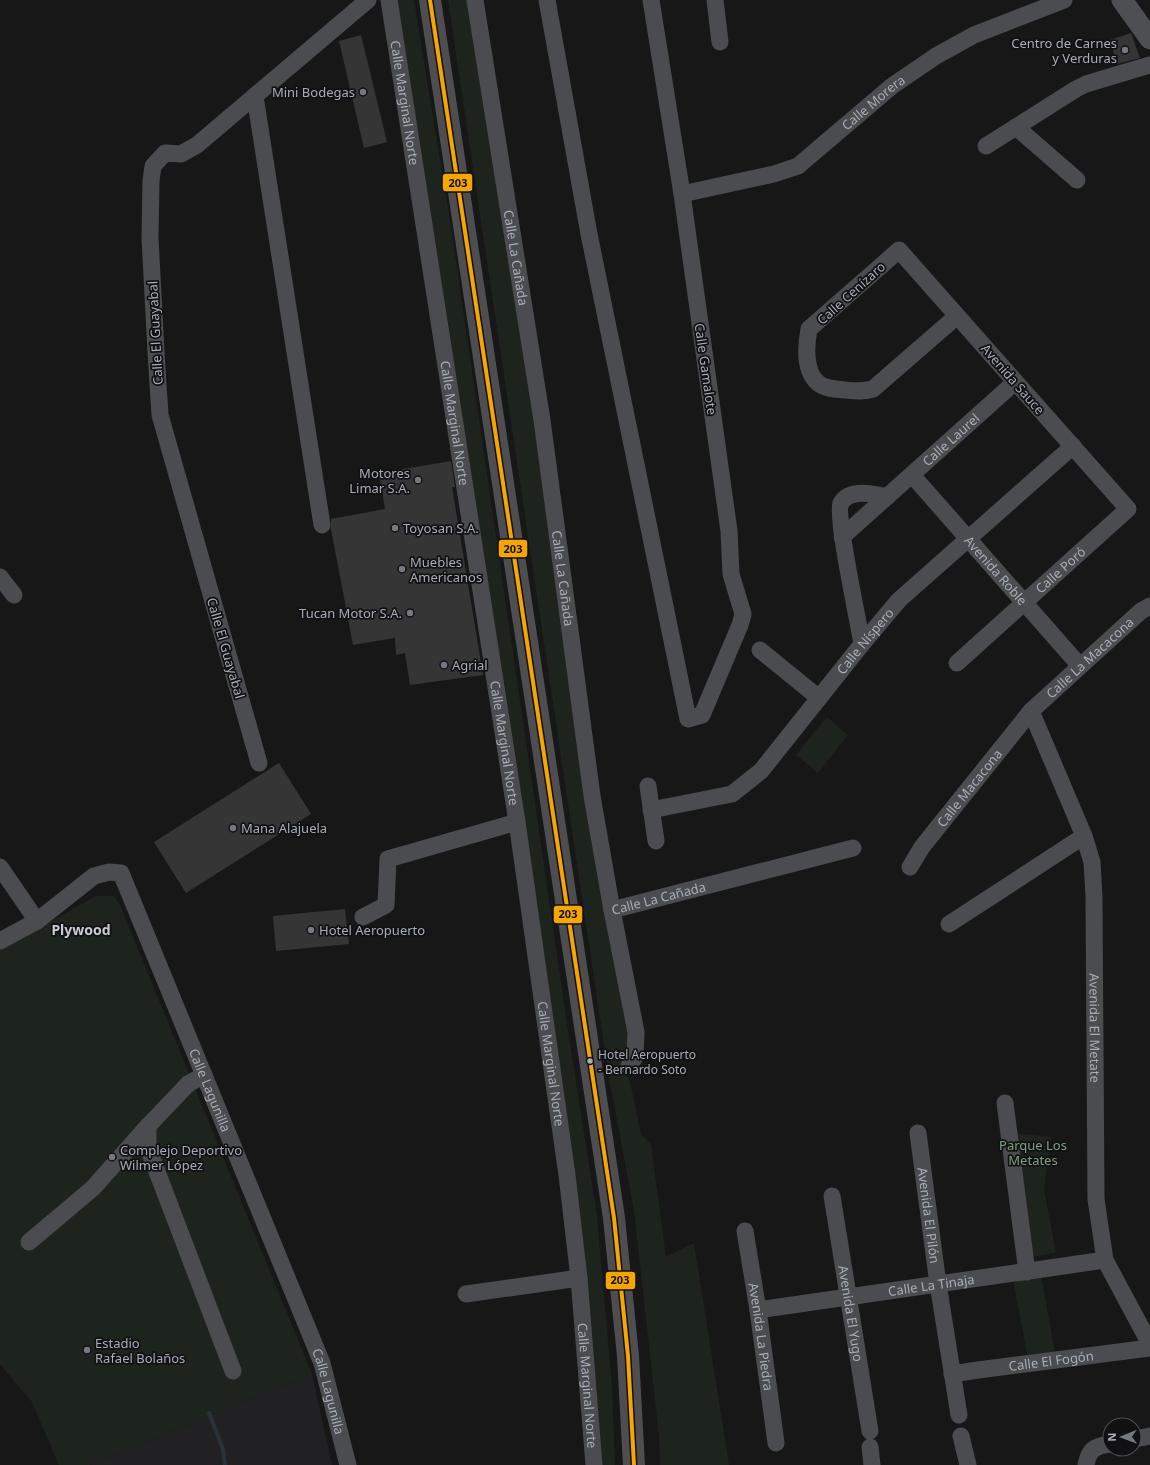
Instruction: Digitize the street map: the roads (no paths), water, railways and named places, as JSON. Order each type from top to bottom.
[{"type":"highway","points":[[430,0],[614,1218],[628,1356],[633,1462]]},
{"type":"main road","points":[[1122,0],[1150,39]]},
{"type":"street","name":"Calle El Guayabal","points":[[259,763],[160,415],[150,238],[151,181],[153,166],[165,154],[180,154],[197,145],[368,0]]},
{"type":"street","name":"Calle Marginal Norte","points":[[389,0],[517,822],[567,1175],[579,1278],[594,1465]]},
{"type":"street","name":"Calle La Cañada","points":[[475,0],[542,420],[592,796],[612,910],[853,848]]},
{"type":"street","name":"Calle Gamalote","points":[[547,0],[589,234],[688,719],[702,715],[735,639],[743,614],[731,574],[729,531],[682,194],[651,0]]},
{"type":"street","points":[[715,0],[720,42]]},
{"type":"street","name":"Calle Morera","points":[[682,194],[774,174],[798,166],[892,86],[936,56],[974,35],[1064,0]]},
{"type":"street","points":[[986,146],[1086,84],[1150,65]]},
{"type":"street","points":[[255,96],[322,525]]},
{"type":"street","points":[[1016,127],[1077,180]]},
{"type":"street","name":"Avenida Sauce","points":[[899,250],[1128,509]]},
{"type":"street","name":"Calle Cenízaro","points":[[899,250],[810,329],[806,343],[806,356],[810,370],[817,383],[827,388],[860,391],[873,389],[957,316]]},
{"type":"street","name":"Calle Laurel","points":[[842,537],[1016,382]]},
{"type":"street","name":"Calle Níspero","points":[[651,810],[732,794],[761,771],[899,600],[1073,446]]},
{"type":"street","name":"Avenida Roble","points":[[912,475],[1080,666]]},
{"type":"street","points":[[862,644],[842,537],[840,513],[841,504],[846,497],[856,494],[871,494],[887,497]]},
{"type":"street","name":"Calle Poró","points":[[957,663],[1128,509]]},
{"type":"street","points":[[0,577],[14,595]]},
{"type":"street","name":"Calle La Macacona","points":[[1031,711],[1140,611],[1150,606]]},
{"type":"street","points":[[760,650],[819,698]]},
{"type":"street","name":"Avenida El Metate","points":[[1031,711],[1084,836],[1092,862],[1094,896],[1096,1199],[1105,1260],[1150,1344]]},
{"type":"street","name":"Calle Macacona","points":[[910,867],[922,847],[1031,711]]},
{"type":"street","points":[[648,786],[656,841]]},
{"type":"street","points":[[363,917],[386,905],[388,859],[517,822]]},
{"type":"street","points":[[948,924],[1084,836]]},
{"type":"street","points":[[0,867],[37,921]]},
{"type":"street","name":"Calle Lagunilla","points":[[0,941],[37,921],[94,876],[110,872],[121,873],[322,1363],[348,1465]]},
{"type":"street","points":[[612,910],[636,1032],[635,1057],[629,1066]]},
{"type":"street","points":[[29,1242],[92,1188],[188,1084],[204,1075]]},
{"type":"street","points":[[1005,1103],[1027,1272]]},
{"type":"street","points":[[148,1126],[148,1148],[233,1371]]},
{"type":"street","name":"Avenida El Pilón","points":[[918,1133],[938,1284],[959,1415]]},
{"type":"street","name":"Avenida El Yugo","points":[[832,1196],[870,1439],[872,1465]]},
{"type":"street","name":"Avenida La Piedra","points":[[745,1231],[758,1310],[776,1443]]},
{"type":"street","name":"Calle La Tinaja","points":[[758,1310],[1105,1260]]},
{"type":"street","points":[[466,1294],[579,1278]]},
{"type":"street","name":"Calle El Fogón","points":[[952,1374],[1150,1348]]},
{"type":"street","points":[[961,1436],[968,1465]]},
{"type":"street","points":[[1087,1459],[1097,1446],[1102,1445]]},
{"type":"waterway","points":[[209,1413],[223,1449],[225,1465]]},
{"type":"place","name":"Centro de Carnes y Verduras","points":[[1125,50]]},
{"type":"place","name":"Mini Bodegas","points":[[363,92]]},
{"type":"place","name":"Motores Limar S.A.","points":[[418,480]]},
{"type":"place","name":"Toyosan S.A.","points":[[395,528]]},
{"type":"place","name":"Muebles Americanos","points":[[402,569]]},
{"type":"place","name":"Tucan Motor S.A.","points":[[410,613]]},
{"type":"place","name":"Agrial","points":[[444,665]]},
{"type":"place","name":"Mana Alajuela","points":[[233,828]]},
{"type":"place","name":"Hotel Aeropuerto","points":[[311,930]]},
{"type":"place","name":"Hotel Aeropuerto - Bernardo Soto","points":[[590,1061]]},
{"type":"place","name":"Complejo Deportivo Wilmer López","points":[[112,1157]]},
{"type":"place","name":"Estadio Rafael Bolaños","points":[[87,1350]]},
{"type":"district","name":"Plywood","points":[[81,930]]},
{"type":"park label","name":"Parque Los Metates","points":[[1033,1152]]}]
